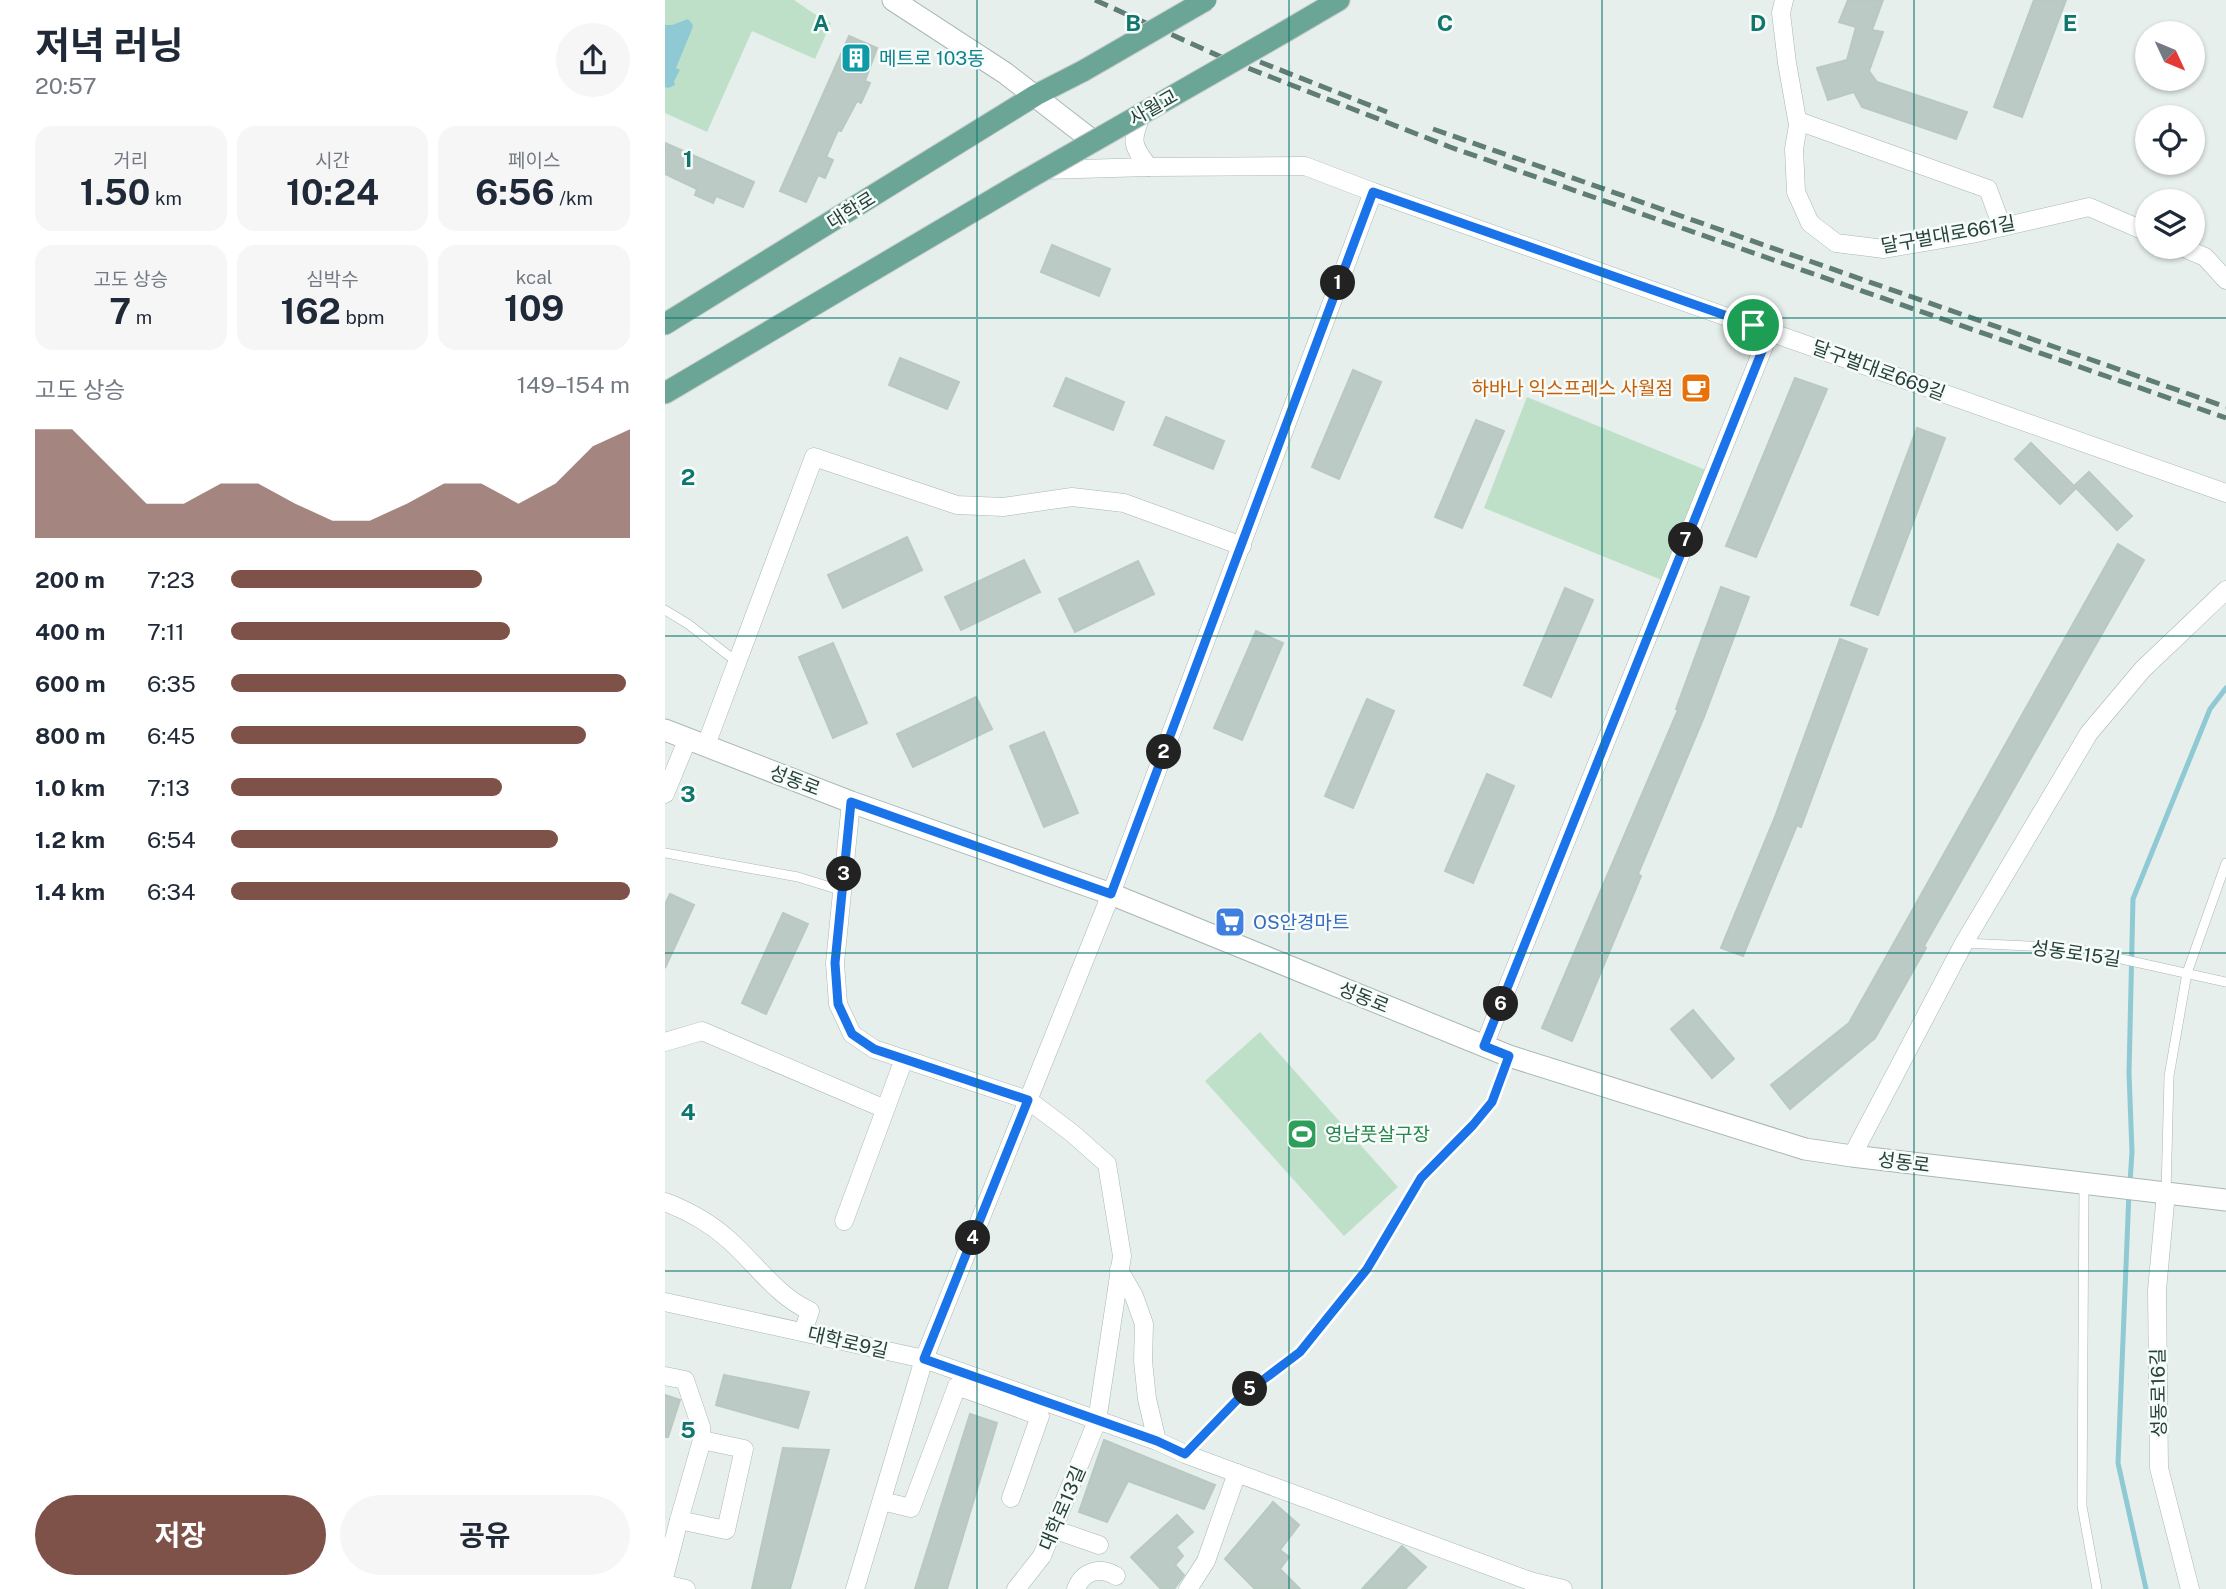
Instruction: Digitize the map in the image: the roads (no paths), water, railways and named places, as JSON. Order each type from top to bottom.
[{"type":"main road","name":"대학로","points":[[665,324],[1036,95],[1206,0]]},
{"type":"main road","name":"사월교","points":[[1034,175],[1339,0]]},
{"type":"main road","points":[[665,393],[1034,175]]},
{"type":"street","points":[[893,0],[1036,95],[1093,141]]},
{"type":"street","name":"달구벌대로661길","points":[[1784,0],[1781,13],[1798,121],[1794,149],[1796,192],[1810,223],[1836,243],[1884,249],[2002,227],[2089,207],[2135,227]]},
{"type":"street","points":[[1142,114],[1133,142],[1149,167]]},
{"type":"street","points":[[1798,121],[1988,189],[2002,227]]},
{"type":"street","name":"달구벌대로669길","points":[[1034,175],[1149,167],[1305,166],[2226,493]]},
{"type":"street","points":[[855,1589],[924,1359],[1111,894],[1373,192]]},
{"type":"street","points":[[2205,257],[2226,280]]},
{"type":"street","points":[[1484,1046],[1770,331]]},
{"type":"street","points":[[665,794],[697,741],[737,662],[814,457],[957,505],[1003,507],[1072,497],[1123,503],[1242,546]]},
{"type":"street","points":[[1851,1156],[1964,943],[2089,733],[2143,668],[2226,590]]},
{"type":"street","name":"성동로","points":[[665,730],[851,802],[1111,894],[1509,1056],[1805,1149],[2165,1193]]},
{"type":"street","name":"대학로13길","points":[[851,802],[835,963],[838,1004],[852,1034],[874,1049],[1028,1100],[1107,1164],[1122,1256],[1097,1421],[1042,1556],[1016,1589]]},
{"type":"street","points":[[665,1042],[702,1031],[885,1109]]},
{"type":"street","points":[[844,1221],[904,1059]]},
{"type":"street","points":[[2165,1193],[2226,1200]]},
{"type":"street","name":"성동로16길","points":[[2165,1193],[2157,1290],[2159,1468],[2190,1589]]},
{"type":"street","points":[[665,1202],[699,1217],[730,1241],[795,1304],[810,1311],[803,1332]]},
{"type":"street","points":[[1119,1270],[1135,1296],[1144,1324],[1143,1361],[1147,1399],[1157,1441]]},
{"type":"street","name":"대학로9길","points":[[665,1301],[924,1359],[1157,1441],[1185,1454],[1530,1581],[1563,1589]]},
{"type":"street","points":[[665,1376],[685,1380],[701,1427],[702,1440],[665,1574]]},
{"type":"street","points":[[882,1501],[911,1508],[957,1386],[1040,1416],[1011,1498]]},
{"type":"street","points":[[679,1520],[726,1530],[744,1449],[702,1440]]},
{"type":"street","points":[[1188,1589],[1206,1561],[1237,1473]]},
{"type":"street","points":[[1053,1529],[1099,1545]]},
{"type":"street","points":[[1076,1589],[1085,1576],[1096,1570],[1109,1571],[1117,1576]]},
{"type":"street","points":[[665,1584],[684,1589]]},
{"type":"lane","points":[[665,610],[688,624],[737,662]]},
{"type":"lane","points":[[665,853],[798,877],[843,891]]},
{"type":"lane","points":[[2165,1193],[2169,1076],[2187,973],[2226,863]]},
{"type":"lane","name":"성동로15길","points":[[1964,943],[2072,948],[2226,982]]},
{"type":"lane","points":[[1185,1454],[1238,1399],[1300,1352],[1367,1269],[1421,1178],[1492,1102],[1509,1056]]},
{"type":"lane","points":[[2088,1184],[2082,1506],[2097,1589]]},
{"type":"water","points":[[688,19],[693,25],[692,29],[676,68],[680,70],[674,81],[675,85],[668,88],[665,87],[665,25]]},
{"type":"waterway","points":[[2130,1182],[2132,1152],[2129,1073],[2133,899],[2210,709],[2226,688]]},
{"type":"waterway","points":[[2129,1192],[2118,1463],[2146,1589]]},
{"type":"railway","points":[[1095,0],[1230,61],[1450,147],[2226,418]]},
{"type":"railway","points":[[1260,62],[1387,112]]},
{"type":"railway","points":[[1433,129],[2226,407]]},
{"type":"place","name":"메트로 103동","points":[[856,58]]},
{"type":"place","name":"하바나 익스프레스 사월점","points":[[1696,388]]},
{"type":"place","name":"OS안경마트","points":[[1230,922]]},
{"type":"place","name":"영남풋살구장","points":[[1302,1134]]}]
